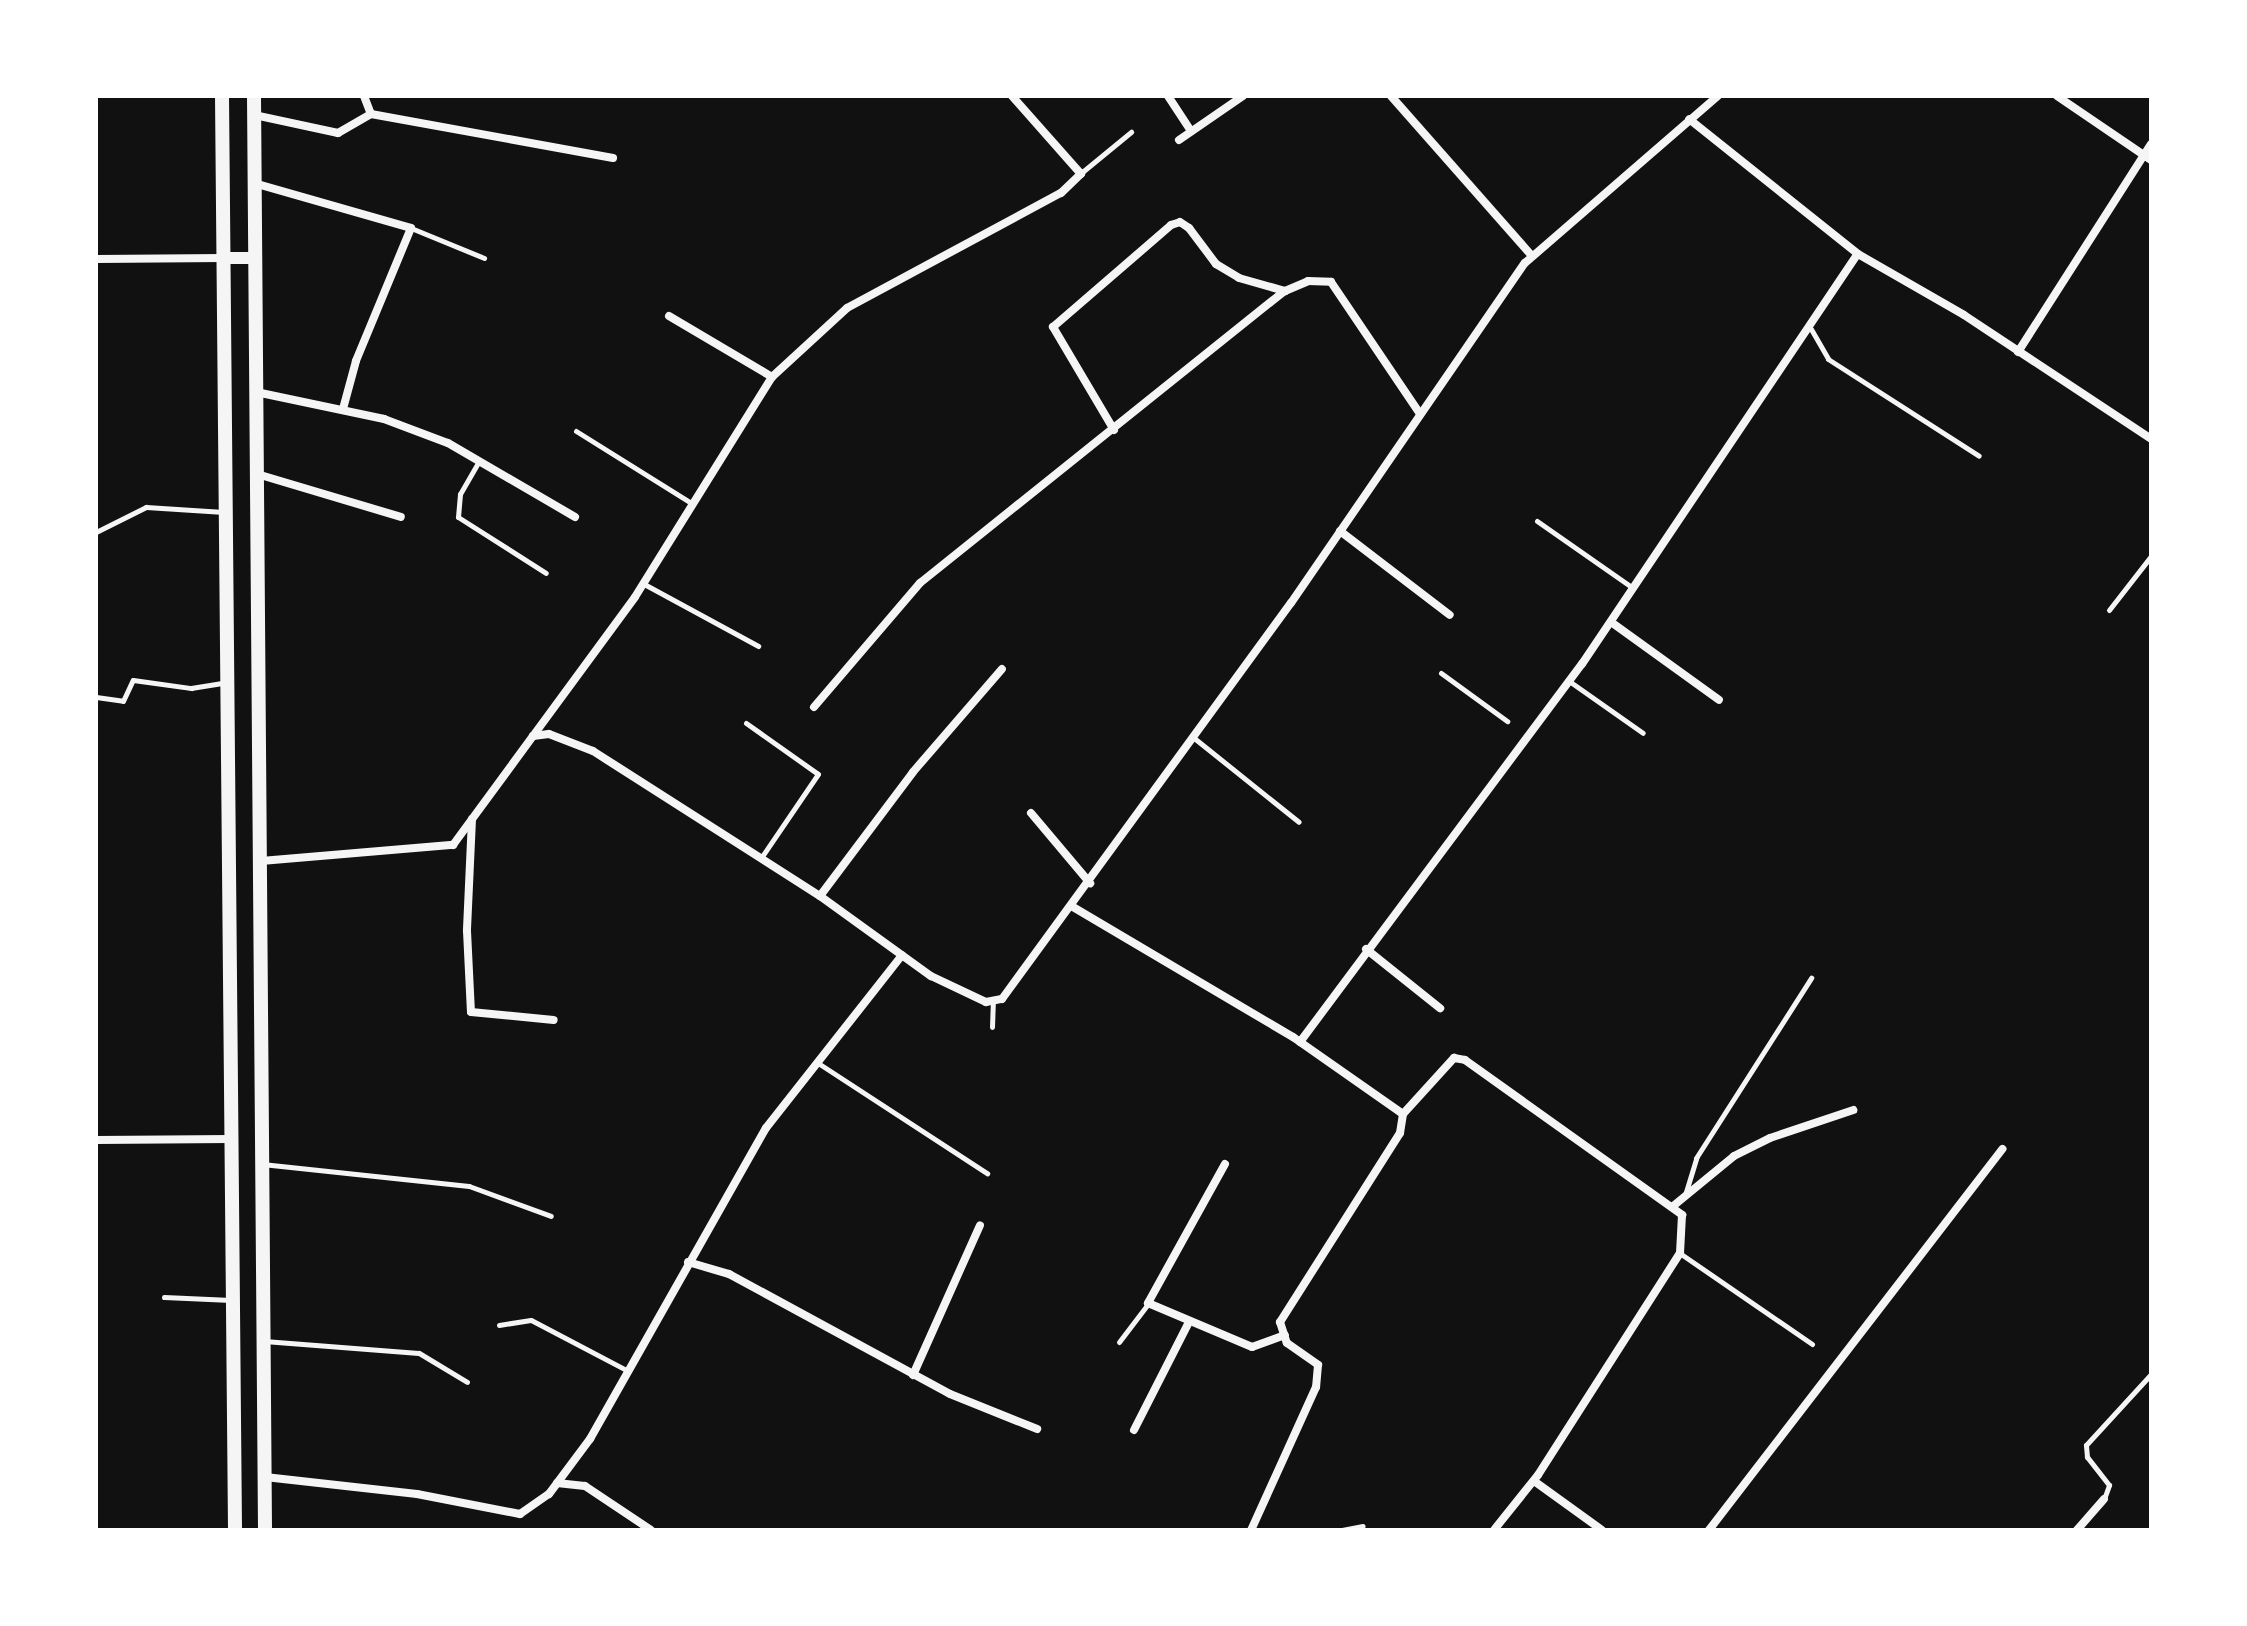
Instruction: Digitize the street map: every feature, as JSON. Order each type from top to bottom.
[{"type":"main road","points":[[222,96],[235,1530]]},
{"type":"main road","points":[[254,96],[265,1530]]},
{"type":"main road","points":[[224,258],[255,258]]},
{"type":"street","points":[[364,96],[371,114]]},
{"type":"street","points":[[261,861],[453,845],[643,583],[694,504],[719,455],[772,377],[847,308],[1061,193],[1081,174],[1012,96]]},
{"type":"street","points":[[1168,96],[1191,131]]},
{"type":"street","points":[[1179,140],[1243,96]]},
{"type":"street","points":[[1391,96],[1532,256]]},
{"type":"street","points":[[533,736],[549,734],[593,751],[820,896],[931,976],[993,1002],[1018,983],[1073,907],[1532,256],[1718,96]]},
{"type":"street","points":[[2057,96],[2147,158]]},
{"type":"street","points":[[254,115],[338,133],[371,114],[613,158]]},
{"type":"street","points":[[1689,119],[1858,254],[2018,352],[2151,439]]},
{"type":"street","points":[[2018,352],[2147,158],[2151,144]]},
{"type":"street","points":[[254,183],[411,228],[356,361],[343,409]]},
{"type":"street","points":[[1114,430],[1053,327],[1171,225],[1180,222],[1189,228],[1216,264],[1239,278],[1285,291]]},
{"type":"street","points":[[1300,1042],[1611,622],[1811,329],[1858,254]]},
{"type":"street","points":[[96,259],[224,258]]},
{"type":"street","points":[[814,707],[920,583],[1285,291],[1308,281],[1331,282],[1420,414]]},
{"type":"street","points":[[669,316],[772,377]]},
{"type":"street","points":[[256,392],[343,409],[448,443],[575,517]]},
{"type":"street","points":[[257,474],[401,517]]},
{"type":"street","points":[[1340,531],[1450,615]]},
{"type":"street","points":[[1611,622],[1719,700]]},
{"type":"street","points":[[820,896],[913,772],[1002,669]]},
{"type":"street","points":[[1031,813],[1090,883]]},
{"type":"street","points":[[472,819],[467,931],[471,1012],[554,1020]]},
{"type":"street","points":[[1073,907],[1300,1042],[1403,1114]]},
{"type":"street","points":[[1366,949],[1440,1008]]},
{"type":"street","points":[[265,1477],[417,1494],[520,1514],[557,1483],[590,1439],[766,1128],[902,955]]},
{"type":"street","points":[[1251,1530],[1316,1387],[1318,1365],[1287,1343],[1280,1322],[1400,1133],[1403,1114],[1454,1058],[1465,1060],[1682,1215],[1680,1253],[1534,1481],[1494,1530]]},
{"type":"street","points":[[1672,1207],[1734,1156],[1770,1138],[1853,1110]]},
{"type":"street","points":[[96,1140],[231,1139]]},
{"type":"street","points":[[1709,1530],[2002,1149]]},
{"type":"street","points":[[1225,1164],[1148,1303],[1252,1347],[1285,1335]]},
{"type":"street","points":[[913,1375],[980,1225]]},
{"type":"street","points":[[688,1262],[729,1274],[913,1375],[1037,1429]]},
{"type":"street","points":[[1134,1430],[1189,1322]]},
{"type":"street","points":[[1534,1481],[1602,1530]]},
{"type":"street","points":[[557,1483],[585,1486],[651,1530]]},
{"type":"street","points":[[2077,1530],[2104,1499]]},
{"type":"lane","points":[[1081,174],[1131,132]]},
{"type":"lane","points":[[411,228],[484,258]]},
{"type":"lane","points":[[1811,329],[1828,359],[1979,456]]},
{"type":"lane","points":[[576,431],[694,504]]},
{"type":"lane","points":[[479,461],[460,494],[458,517],[546,573]]},
{"type":"lane","points":[[96,532],[146,507],[227,512]]},
{"type":"lane","points":[[1537,521],[1633,588]]},
{"type":"lane","points":[[2109,610],[2151,556]]},
{"type":"lane","points":[[643,583],[758,646]]},
{"type":"lane","points":[[1441,673],[1507,721]]},
{"type":"lane","points":[[96,697],[123,701],[133,680],[191,688],[228,682]]},
{"type":"lane","points":[[1569,681],[1643,733]]},
{"type":"lane","points":[[746,723],[818,774],[761,858]]},
{"type":"lane","points":[[1194,738],[1299,822]]},
{"type":"lane","points":[[1685,1196],[1696,1158],[1811,978]]},
{"type":"lane","points":[[992,1027],[993,1002]]},
{"type":"lane","points":[[817,1063],[987,1173]]},
{"type":"lane","points":[[261,1164],[469,1186],[551,1216]]},
{"type":"lane","points":[[1680,1253],[1812,1344]]},
{"type":"lane","points":[[164,1297],[232,1300]]},
{"type":"lane","points":[[1119,1342],[1148,1303]]},
{"type":"lane","points":[[499,1325],[531,1320],[628,1371]]},
{"type":"lane","points":[[263,1341],[419,1353],[467,1382]]},
{"type":"lane","points":[[2104,1499],[2109,1485],[2087,1457],[2086,1445],[2151,1374]]},
{"type":"lane","points":[[1342,1530],[1363,1526]]}]
